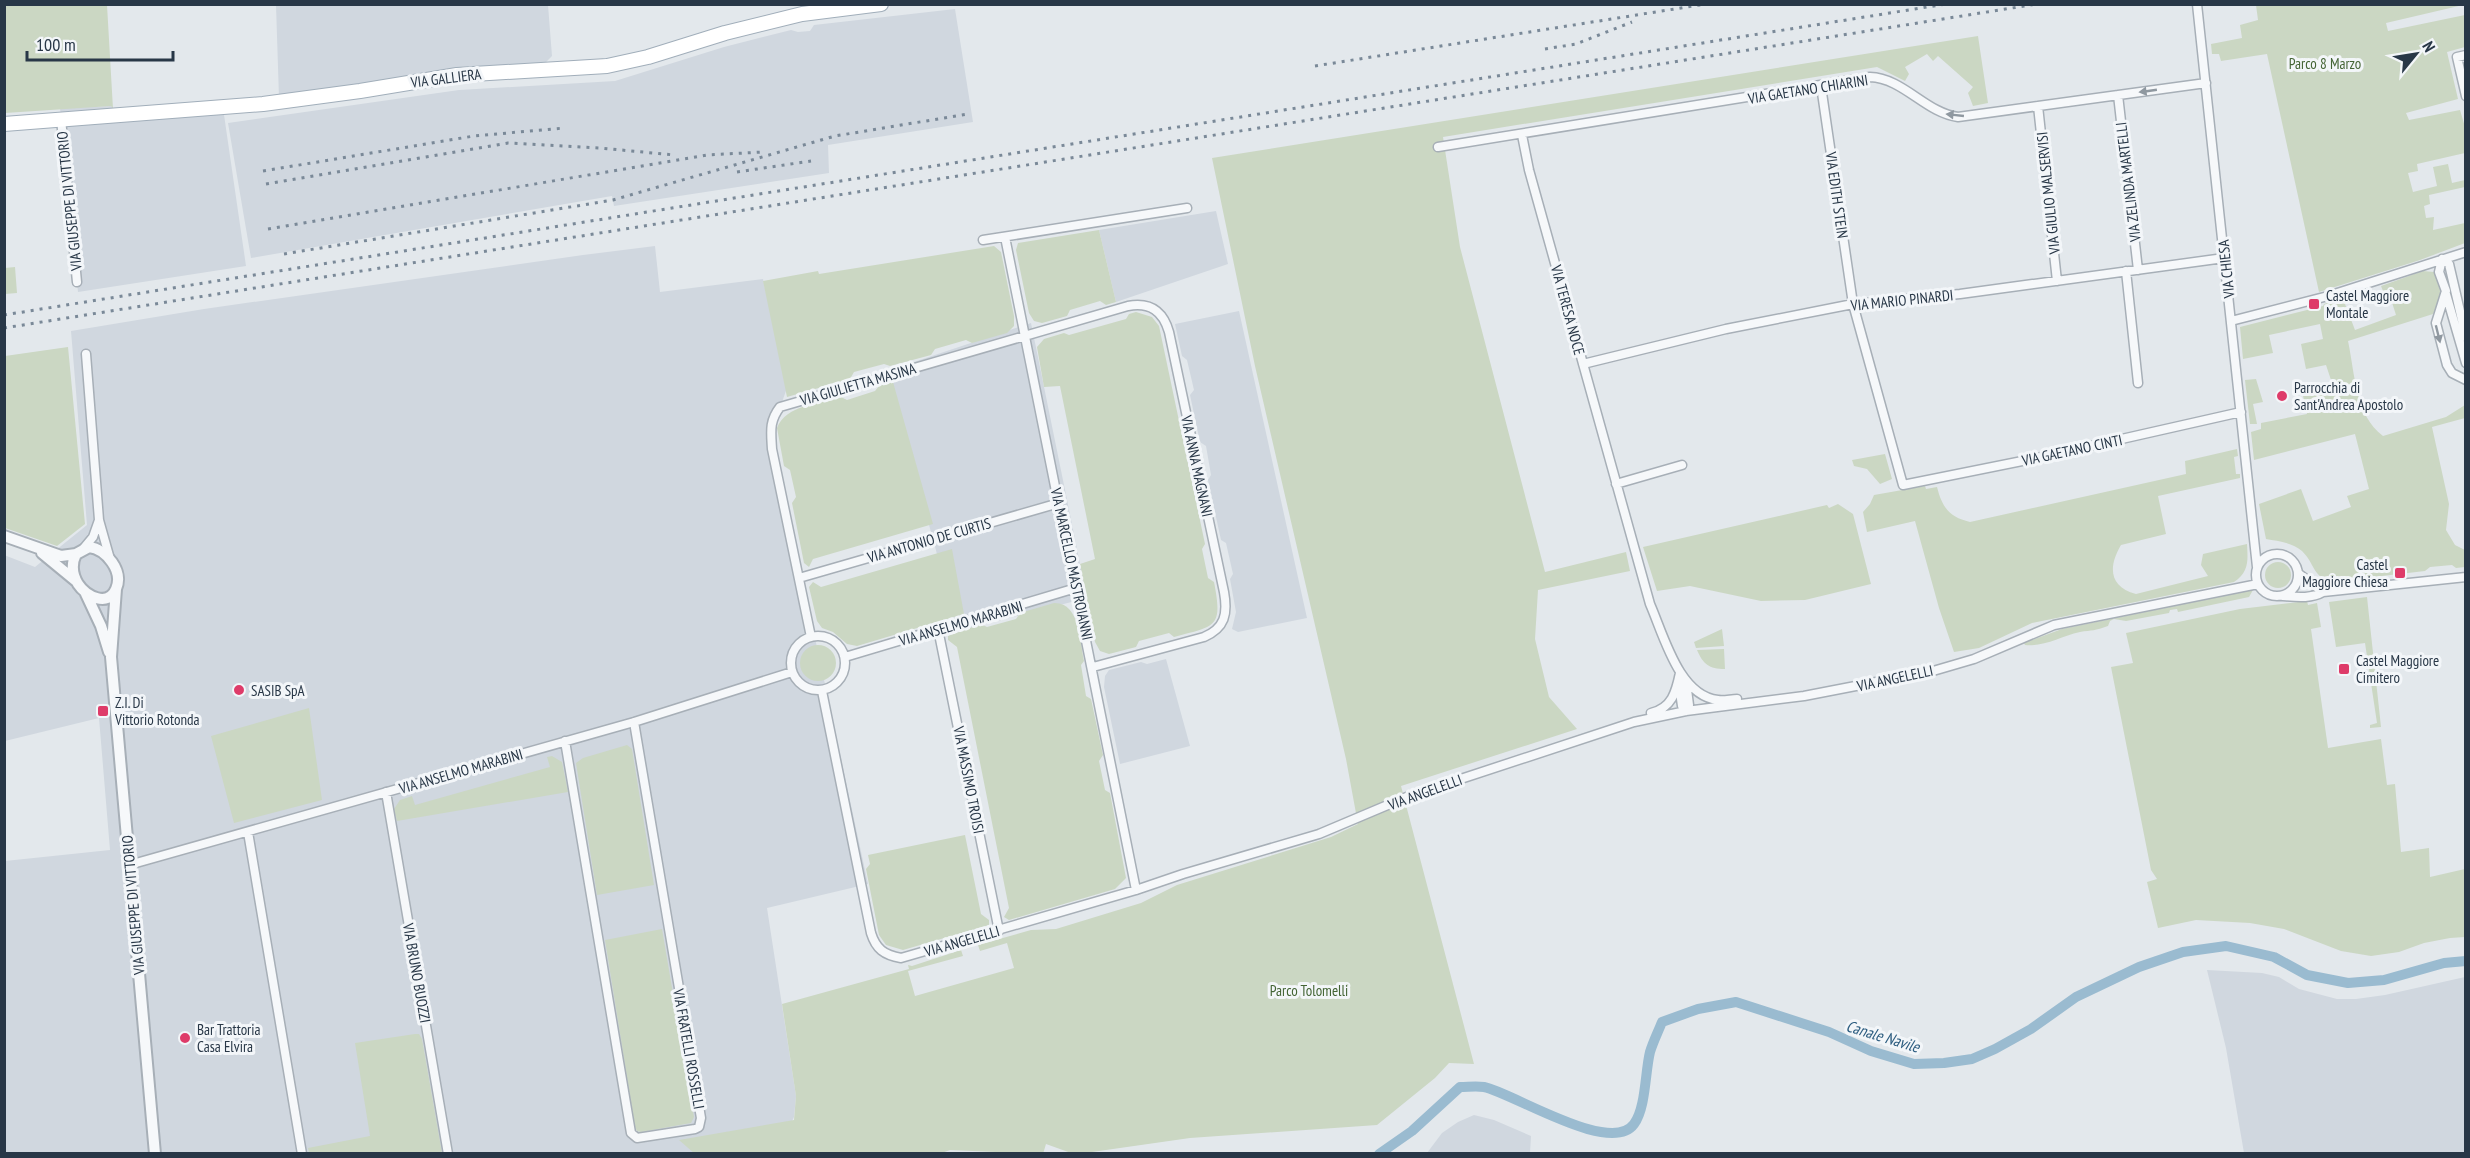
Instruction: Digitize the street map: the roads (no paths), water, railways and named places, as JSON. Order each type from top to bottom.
[{"type":"main road","name":"VIA GALLIERA","points":[[4,124],[263,104],[457,75],[607,66],[648,57],[725,33],[802,14],[881,4]]},
{"type":"street","name":"VIA CHIESA","points":[[2197,4],[2257,576]]},
{"type":"street","points":[[2466,55],[2457,57],[2466,96]]},
{"type":"street","name":"VIA GAETANO CHIARINI","points":[[1438,147],[1878,78],[1951,116],[2206,83]]},
{"type":"street","name":"VIA EDITH STEIN","points":[[1821,86],[1853,304]]},
{"type":"street","name":"VIA ZELINDA MARTELLI","points":[[2118,95],[2138,270]]},
{"type":"street","name":"VIA GIULIO MALSERVISI","points":[[2038,106],[2057,281]]},
{"type":"street","name":"VIA GIUSEPPE DI VITTORIO","points":[[61,119],[77,282]]},
{"type":"street","name":"VIA TERESA NOCE","points":[[1522,135],[1527,161],[1650,604],[1681,679],[1682,706],[1686,711]]},
{"type":"street","points":[[983,240],[1187,208]]},
{"type":"street","name":"VIA MARCELLO MASTROIANNI","points":[[1005,237],[1136,890]]},
{"type":"street","points":[[2231,321],[2319,298],[2466,252]]},
{"type":"street","name":"VIA MARIO PINARDI","points":[[1583,364],[1726,329],[1853,304],[1960,294],[2224,258]]},
{"type":"street","points":[[2442,259],[2439,272],[2466,363]]},
{"type":"street","points":[[2442,259],[2449,264],[2466,337]]},
{"type":"street","points":[[2126,271],[2138,383]]},
{"type":"street","points":[[2446,291],[2445,299],[2436,318],[2436,325],[2447,365],[2452,373],[2466,380]]},
{"type":"street","name":"VIA ANNA MAGNANI","points":[[1026,336],[1138,304],[1155,308],[1169,332],[1224,592],[1226,616],[1222,626],[1215,632],[1093,667]]},
{"type":"street","name":"VIA GAETANO CINTI","points":[[1853,304],[1903,485],[2042,457],[2241,412]]},
{"type":"street","name":"VIA GIULIETTA MASINA","points":[[811,637],[772,449],[772,418],[780,407],[1026,336]]},
{"type":"street","name":"VIA GIUSEPPE DI VITTORIO","points":[[86,354],[99,520],[116,573],[111,657],[155,1154]]},
{"type":"street","points":[[1616,484],[1682,465]]},
{"type":"street","name":"VIA ANTONIO DE CURTIS","points":[[799,578],[1059,503]]},
{"type":"street","points":[[76,582],[72,566],[80,551],[93,537],[99,520]]},
{"type":"street","points":[[2254,534],[2260,545],[2271,554]]},
{"type":"street","name":"VIA GIUSEPPE DI VITTORIO","points":[[4,536],[61,556],[96,548],[110,560]]},
{"type":"street","name":"VIA GIUSEPPE DI VITTORIO","points":[[38,549],[76,582],[86,594],[101,626],[111,657]]},
{"type":"street","points":[[2283,596],[2295,588],[2299,574],[2295,562],[2290,558],[2271,554],[2265,557],[2257,576],[2268,594],[2283,596],[2297,597],[2323,592],[2466,577]]},
{"type":"street","points":[[2299,574],[2323,592]]},
{"type":"street","name":"VIA ANGELELLI","points":[[822,691],[869,925],[876,946],[882,952],[901,958],[999,931],[1319,834],[1408,796],[1658,716],[1795,698],[1953,666],[2054,625],[2235,587],[2257,576]]},
{"type":"street","name":"VIA ANSELMO MARABINI","points":[[845,657],[1077,588]]},
{"type":"street","points":[[86,594],[100,599],[108,597],[116,589]]},
{"type":"street","name":"VIA MASSIMO TROISI","points":[[938,629],[999,931]]},
{"type":"street","points":[[820,636],[830,639],[842,650],[845,657],[843,676],[837,683],[822,691],[806,688],[798,682],[792,672],[792,655],[796,647],[811,637],[820,636]]},
{"type":"street","name":"VIA ANSELMO MARABINI","points":[[129,865],[634,722],[792,672]]},
{"type":"street","points":[[1613,729],[1630,719],[1660,711],[1672,700],[1681,679],[1705,696],[1719,700],[1755,696],[1795,698]]},
{"type":"street","name":"VIA FRATELLI ROSSELLI","points":[[565,741],[631,1133],[638,1138],[695,1130],[699,1127],[700,1118],[634,722]]},
{"type":"street","name":"VIA BRUNO BUOZZI","points":[[386,792],[448,1154]]},
{"type":"street","points":[[248,831],[302,1154]]},
{"type":"waterway","name":"Canale Navile","points":[[1379,1154],[1412,1131],[1460,1087],[1484,1087],[1584,1128],[1605,1133],[1622,1132],[1634,1124],[1641,1109],[1650,1052],[1662,1022],[1698,1009],[1736,1002],[1829,1032],[1871,1051],[1914,1064],[1944,1063],[1972,1059],[1995,1049],[2031,1029],[2076,997],[2139,967],[2183,952],[2226,946],[2274,957],[2307,975],[2348,983],[2384,980],[2444,963],[2466,961]]},
{"type":"railway","points":[[1315,66],[1706,4]]},
{"type":"railway","points":[[4,315],[1946,4]]},
{"type":"railway","points":[[4,328],[2037,4]]},
{"type":"railway","points":[[1545,49],[1576,44],[1632,22]]},
{"type":"railway","points":[[284,254],[613,200],[835,136],[968,114]]},
{"type":"railway","points":[[263,171],[474,136],[564,128]]},
{"type":"railway","points":[[266,184],[508,143],[674,155]]},
{"type":"railway","points":[[268,229],[707,155],[763,152]]},
{"type":"railway","points":[[737,172],[811,161]]},
{"type":"place","name":"Castel Maggiore Montale","points":[[2314,304]]},
{"type":"place","name":"Parrocchia di Sant'Andrea Apostolo","points":[[2282,396]]},
{"type":"place","name":"Castel Maggiore Chiesa","points":[[2400,573]]},
{"type":"place","name":"Castel Maggiore Cimitero","points":[[2344,669]]},
{"type":"place","name":"SASIB SpA","points":[[239,690]]},
{"type":"place","name":"Z.I. Di Vittorio Rotonda","points":[[103,711]]},
{"type":"place","name":"Bar Trattoria Casa Elvira","points":[[185,1038]]},
{"type":"park label","name":"Parco 8 Marzo","points":[[2325,63]]},
{"type":"park label","name":"Parco Tolomelli","points":[[1309,990]]}]
